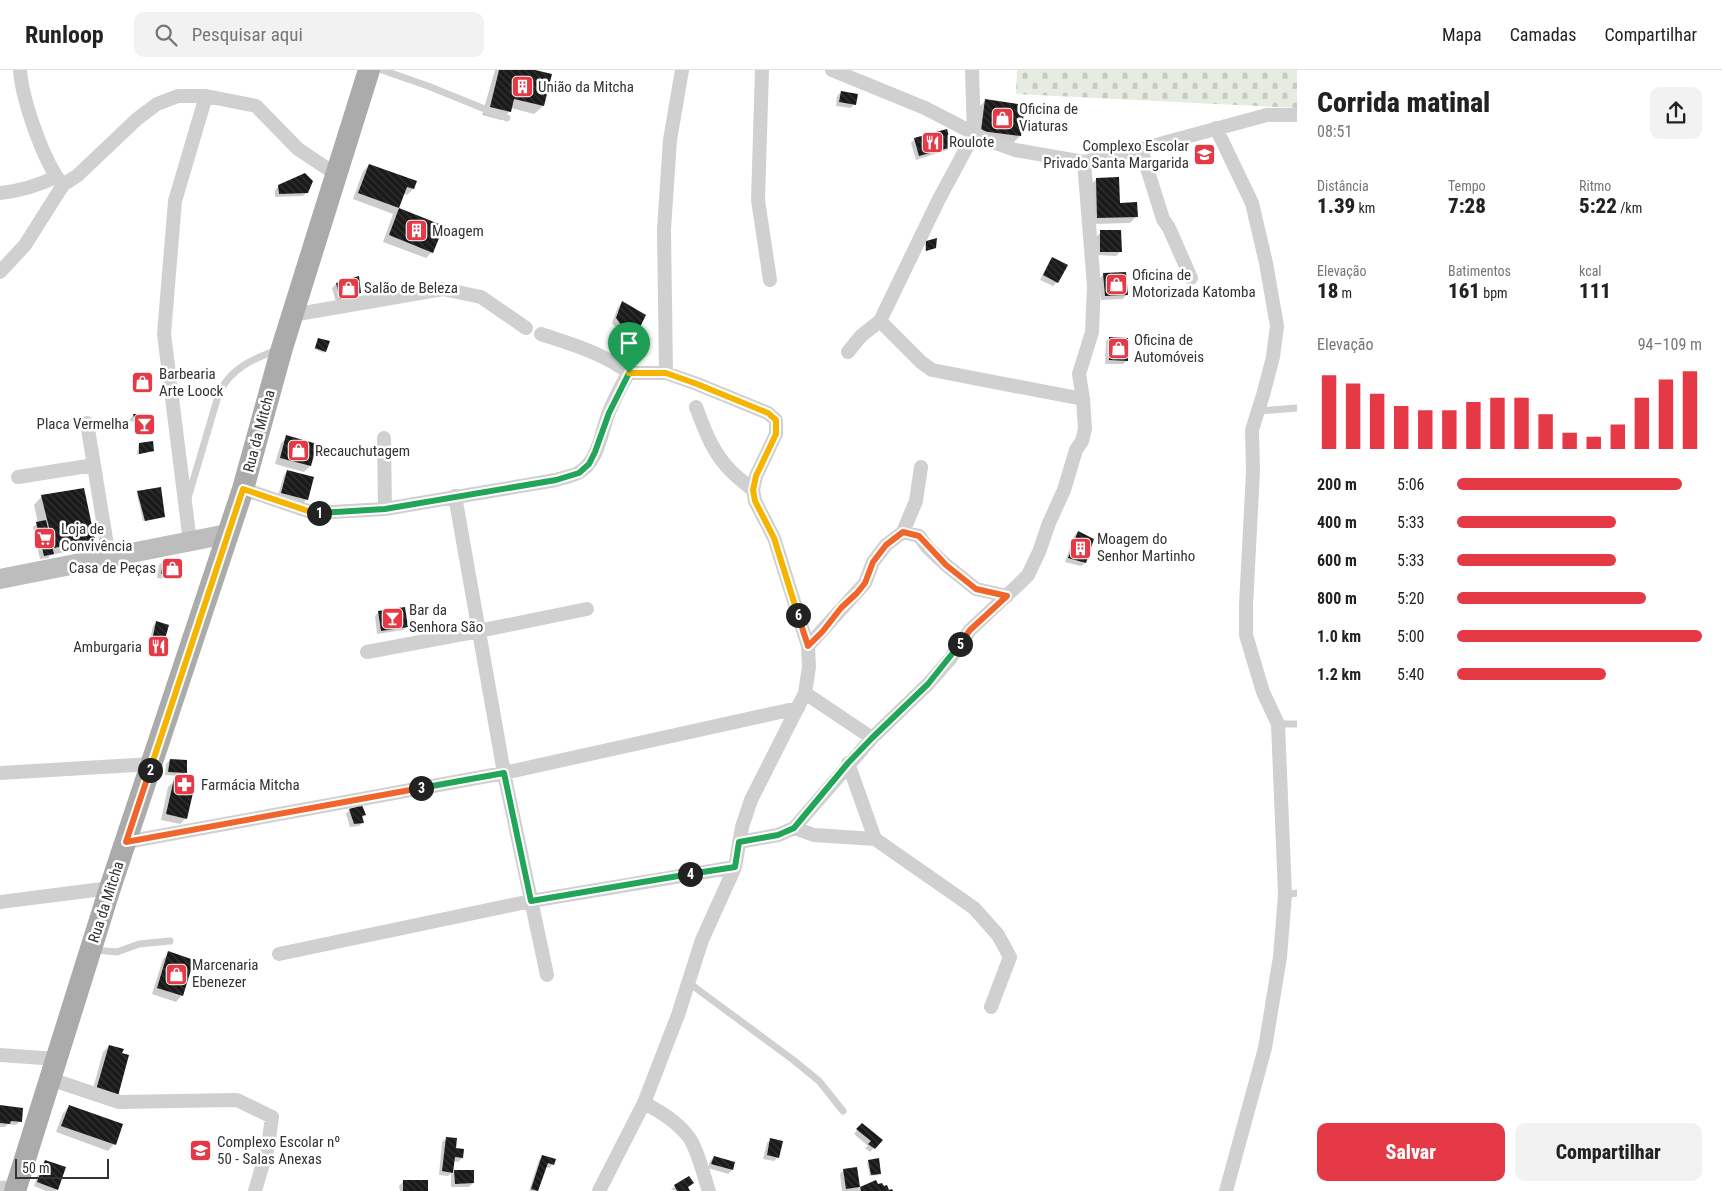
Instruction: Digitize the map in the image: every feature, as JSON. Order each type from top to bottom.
[{"type":"main road","name":"Rua da Mitcha","points":[[10,1189],[53,1069],[110,888],[243,489],[282,348],[369,70]]},
{"type":"main road","points":[[0,579],[227,534]]},
{"type":"street","points":[[20,70],[21,80],[37,133],[60,181]]},
{"type":"street","points":[[666,373],[664,229],[670,140],[682,70]]},
{"type":"street","points":[[762,70],[758,200],[770,280]]},
{"type":"street","points":[[832,70],[925,108],[974,134],[1014,150],[1084,162],[1141,149],[1266,115],[1297,115]]},
{"type":"street","points":[[848,352],[861,336],[880,321],[974,134],[972,70]]},
{"type":"street","points":[[0,193],[17,192],[78,175],[137,119],[157,104],[178,96],[206,96],[256,106],[298,148],[337,175]]},
{"type":"street","points":[[190,542],[164,334],[175,201],[206,96]]},
{"type":"street","points":[[1216,128],[1252,203],[1266,263],[1277,326],[1273,357],[1252,430],[1253,472],[1246,635],[1263,692],[1288,724],[1291,894],[1265,1048],[1226,1191]]},
{"type":"street","points":[[1141,149],[1163,218],[1191,278]]},
{"type":"street","points":[[739,842],[778,835],[794,828],[848,763],[928,684],[950,659],[970,630],[1028,575],[1064,490],[1076,450],[1082,441],[1085,429],[1079,374],[1092,332],[1094,286],[1084,162]]},
{"type":"street","points":[[0,272],[25,245],[60,181]]},
{"type":"street","points":[[292,315],[443,289],[481,297],[526,328]]},
{"type":"street","points":[[880,321],[921,362],[932,370],[1083,399]]},
{"type":"street","points":[[541,334],[602,356],[629,373],[666,373],[697,384],[768,413],[776,420],[776,434],[756,476],[753,490],[755,501],[774,538],[808,646],[809,667],[804,692],[798,708],[751,800],[742,827],[735,867],[702,940],[678,1015],[644,1102],[599,1191]]},
{"type":"street","points":[[243,489],[314,513],[385,509],[556,480],[579,473],[589,464],[609,413],[629,373]]},
{"type":"street","points":[[696,407],[708,440],[731,472],[753,490]]},
{"type":"street","points":[[87,423],[109,557]]},
{"type":"street","points":[[384,438],[385,509]]},
{"type":"street","points":[[18,477],[94,465]]},
{"type":"street","points":[[808,646],[865,583],[873,562],[886,545],[903,532],[916,501],[921,467]]},
{"type":"street","points":[[455,496],[504,773],[547,975]]},
{"type":"street","points":[[903,532],[919,536],[946,565],[976,589],[1007,596]]},
{"type":"street","points":[[367,652],[587,609]]},
{"type":"street","points":[[804,692],[872,738]]},
{"type":"street","points":[[126,842],[504,773],[798,708]]},
{"type":"street","points":[[848,763],[875,839]]},
{"type":"street","points":[[0,773],[152,764]]},
{"type":"street","points":[[794,828],[814,835],[875,839],[974,908],[998,935],[1010,957],[991,1007]]},
{"type":"street","points":[[279,954],[531,901],[735,867]]},
{"type":"street","points":[[0,902],[110,888]]},
{"type":"street","points":[[0,1055],[53,1069],[119,1102],[237,1100],[272,1117],[268,1146],[255,1191]]},
{"type":"street","points":[[644,1102],[666,1115],[690,1137],[709,1191]]},
{"type":"lane","points":[[382,70],[428,86],[507,118]]},
{"type":"lane","points":[[185,507],[224,382],[234,371],[282,348]]},
{"type":"lane","points":[[1258,411],[1297,408]]},
{"type":"lane","points":[[1288,724],[1297,730]]},
{"type":"lane","points":[[91,949],[117,952],[139,944],[170,941]]},
{"type":"lane","points":[[689,983],[819,1081],[843,1111]]},
{"type":"green space","points":[[1017,70],[1297,70],[1297,108],[1016,94]]},
{"type":"building","name":"União da Mitcha","points":[[499,70],[535,70],[552,74],[544,106],[514,99],[511,112],[490,107]]},
{"type":"building","points":[[841,91],[858,94],[856,105],[839,102]]},
{"type":"building","name":"Oficina de Viaturas","points":[[985,99],[1025,105],[1021,136],[981,131]]},
{"type":"building","name":"Roulote","points":[[947,129],[952,147],[919,156],[914,138]]},
{"type":"building","points":[[369,164],[417,181],[414,189],[407,187],[399,208],[358,193]]},
{"type":"building","points":[[305,173],[313,181],[308,193],[279,194],[278,185]]},
{"type":"building","points":[[1119,177],[1120,203],[1137,202],[1138,217],[1097,218],[1096,178]]},
{"type":"building","name":"Moagem","points":[[399,208],[444,226],[433,253],[389,235]]},
{"type":"building","points":[[1100,230],[1121,230],[1122,252],[1100,252]]},
{"type":"building","points":[[937,238],[936,248],[926,251],[926,241]]},
{"type":"building","points":[[1052,257],[1068,265],[1058,283],[1043,275]]},
{"type":"building","name":"Oficina de Motorizada Katomba","points":[[1126,272],[1128,295],[1105,296],[1103,273]]},
{"type":"building","name":"Salão de Beleza","points":[[359,276],[361,293],[340,299],[336,283]]},
{"type":"building","points":[[622,301],[646,315],[637,333],[621,325],[616,318]]},
{"type":"building","name":"Oficina de Automóveis","points":[[1109,337],[1128,338],[1128,361],[1109,360]]},
{"type":"building","points":[[318,338],[330,341],[326,352],[315,348]]},
{"type":"building","name":"Barbearia Arte Loock","points":[[152,377],[151,386],[136,387],[134,380]]},
{"type":"building","name":"Placa Vermelha","points":[[133,414],[151,414],[153,430],[139,430],[138,418],[134,418]]},
{"type":"building","name":"Recauchutagem","points":[[286,435],[317,444],[311,466],[280,458]]},
{"type":"building","points":[[153,441],[154,451],[139,454],[139,443]]},
{"type":"building","points":[[287,470],[314,477],[308,500],[281,493]]},
{"type":"building","points":[[161,487],[165,517],[145,521],[137,491]]},
{"type":"building","points":[[84,488],[95,540],[54,548],[41,495]]},
{"type":"building","name":"Loja de Convivência","points":[[46,520],[54,554],[44,556],[36,522]]},
{"type":"building","name":"Moagem do Senhor Martinho","points":[[1078,531],[1094,539],[1086,563],[1068,558]]},
{"type":"building","name":"Casa de Peças","points":[[163,560],[182,561],[180,576],[161,574]]},
{"type":"building","name":"Bar da Senhora São","points":[[405,607],[408,627],[381,631],[378,611]]},
{"type":"building","points":[[156,621],[169,625],[160,657],[152,655],[156,637],[153,636]]},
{"type":"building","points":[[170,759],[187,760],[187,773],[168,772]]},
{"type":"building","points":[[174,779],[195,784],[187,819],[166,814]]},
{"type":"building","points":[[362,805],[366,815],[362,816],[364,823],[354,824],[349,809]]},
{"type":"building","name":"Marcenaria Ebenezer","points":[[168,951],[194,960],[183,996],[157,988]]},
{"type":"building","points":[[109,1045],[124,1049],[122,1053],[129,1055],[118,1096],[96,1090]]},
{"type":"building","points":[[0,1105],[23,1108],[22,1122],[0,1123]]},
{"type":"building","points":[[69,1105],[123,1124],[116,1145],[61,1126]]},
{"type":"building","points":[[862,1123],[883,1140],[875,1149],[868,1144],[871,1141],[856,1129]]},
{"type":"building","points":[[446,1137],[457,1138],[456,1148],[464,1149],[463,1158],[455,1157],[453,1173],[442,1171]]},
{"type":"building","points":[[770,1138],[783,1141],[779,1158],[767,1155]]},
{"type":"building","points":[[542,1155],[556,1159],[554,1165],[548,1163],[538,1191],[531,1189]]},
{"type":"building","points":[[714,1156],[735,1162],[733,1170],[711,1164]]},
{"type":"building","points":[[879,1158],[881,1174],[871,1175],[868,1160]]},
{"type":"building","points":[[45,1160],[66,1167],[58,1190],[37,1182]]},
{"type":"building","points":[[857,1167],[860,1187],[846,1189],[843,1169]]},
{"type":"building","points":[[454,1170],[474,1170],[474,1183],[455,1184]]},
{"type":"building","points":[[689,1176],[694,1183],[688,1187],[690,1191],[677,1191],[674,1185]]},
{"type":"building","points":[[403,1180],[428,1180],[428,1191],[403,1191]]},
{"type":"building","points":[[876,1180],[878,1184],[887,1185],[889,1190],[892,1189],[893,1191],[861,1191],[860,1187]]},
{"type":"place","name":"União da Mitcha","points":[[522,87]]},
{"type":"place","name":"Oficina de Viaturas","points":[[1003,118]]},
{"type":"place","name":"Roulote","points":[[933,142]]},
{"type":"place","name":"Complexo Escolar Privado Santa Margarida","points":[[1205,155]]},
{"type":"place","name":"Moagem","points":[[416,231]]},
{"type":"place","name":"Oficina de Motorizada Katomba","points":[[1116,284]]},
{"type":"place","name":"Salão de Beleza","points":[[348,288]]},
{"type":"place","name":"Oficina de Automóveis","points":[[1118,349]]},
{"type":"place","name":"Barbearia Arte Loock","points":[[143,383]]},
{"type":"place","name":"Placa Vermelha","points":[[145,424]]},
{"type":"place","name":"Recauchutagem","points":[[299,451]]},
{"type":"place","name":"Loja de Convivência","points":[[45,538]]},
{"type":"place","name":"Moagem do Senhor Martinho","points":[[1081,548]]},
{"type":"place","name":"Casa de Peças","points":[[172,568]]},
{"type":"place","name":"Bar da Senhora São","points":[[393,619]]},
{"type":"place","name":"Amburgaria","points":[[158,647]]},
{"type":"place","name":"Farmácia Mitcha","points":[[185,785]]},
{"type":"place","name":"Marcenaria Ebenezer","points":[[176,974]]},
{"type":"place","name":"Complexo Escolar nº 50 - Salas Anexas","points":[[201,1151]]},
{"type":"route","points":[[629,373],[666,373],[768,413],[776,420],[776,434],[756,476],[753,490],[755,501],[774,538],[808,646],[865,583],[873,562],[886,545],[903,532],[919,536],[928,548],[946,565],[976,589],[1007,596],[970,630],[950,659],[928,684],[848,763],[794,828],[778,835],[739,842],[735,867],[531,901],[504,773],[126,842],[243,489],[314,513],[385,509],[556,480],[579,473],[589,464],[623,381],[629,373]]}]
